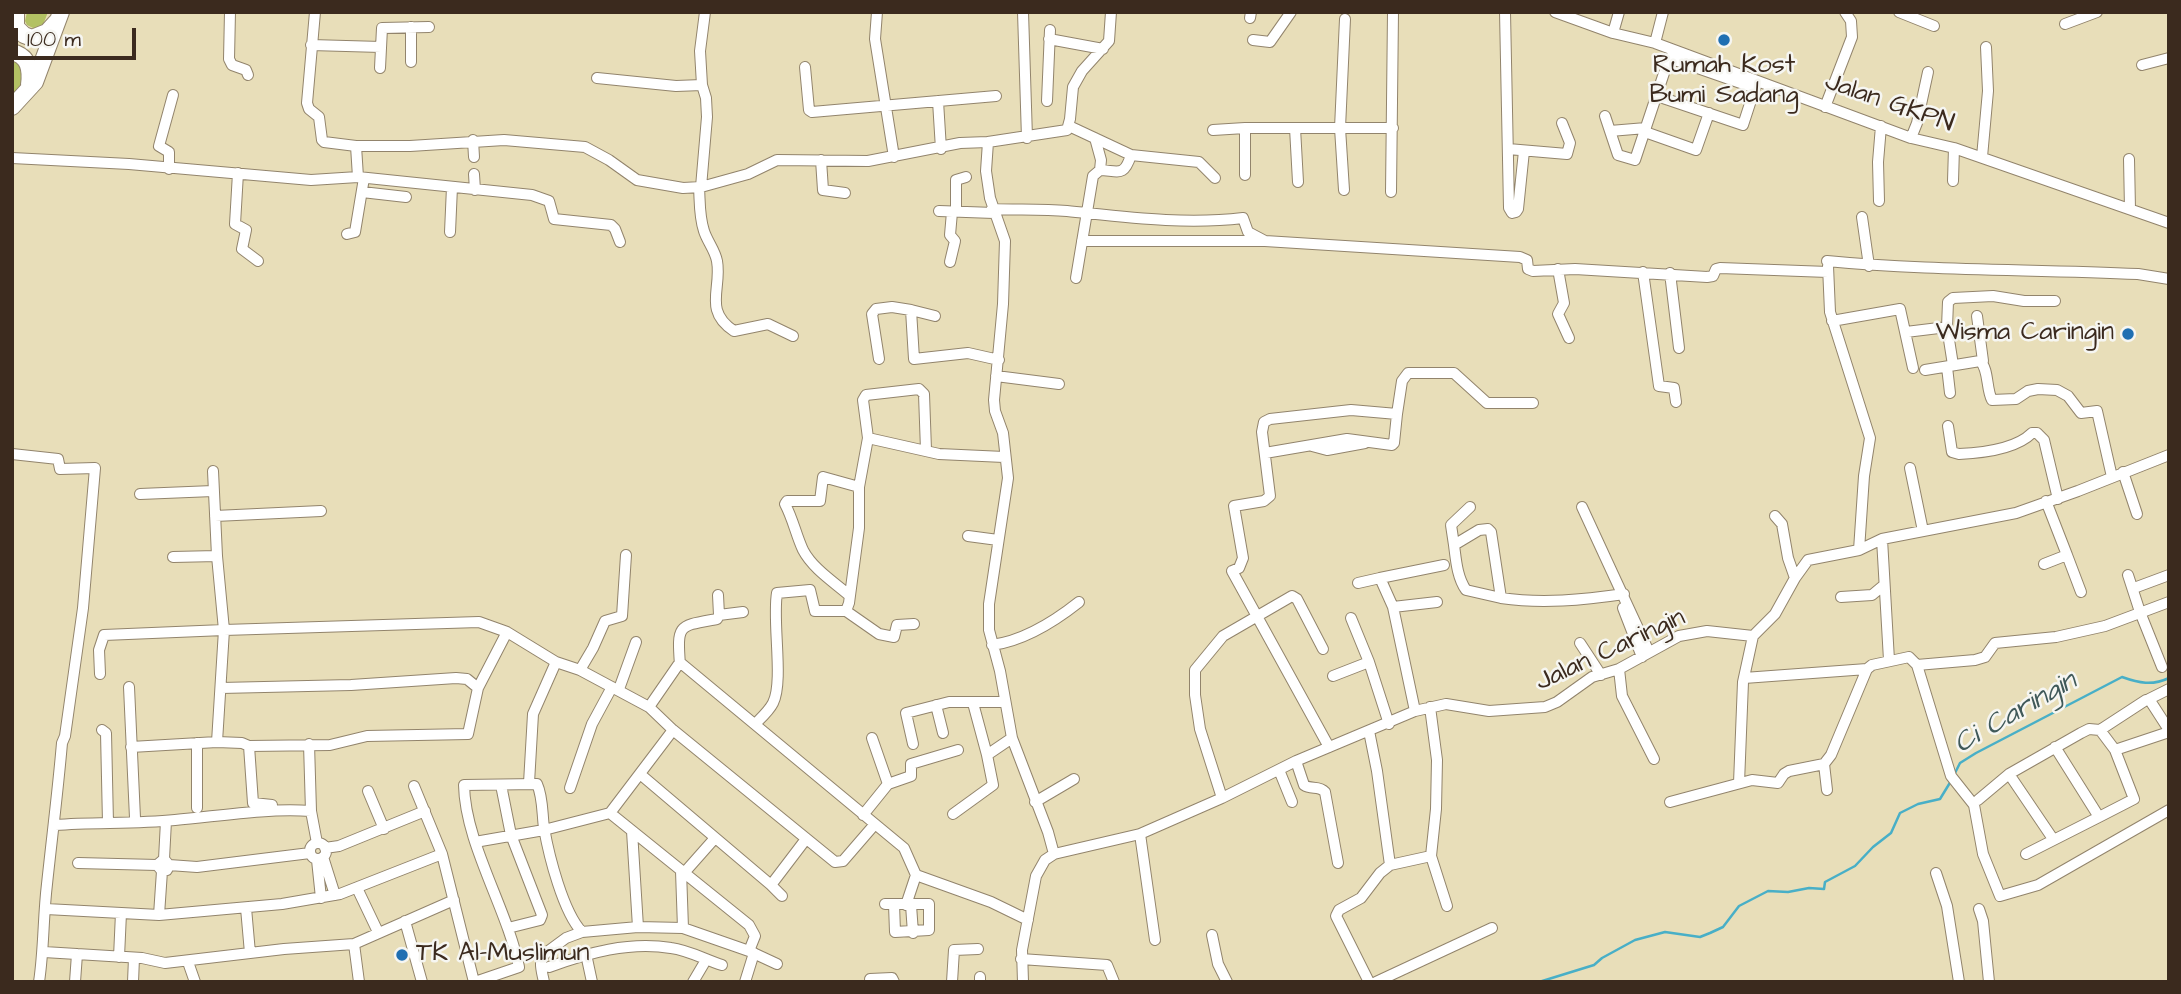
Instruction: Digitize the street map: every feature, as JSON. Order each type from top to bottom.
[{"type":"highway","points":[[14,13],[16,27],[32,38],[47,32],[59,16]]},
{"type":"highway","points":[[12,107],[35,82],[59,16]]},
{"type":"highway","points":[[12,51],[25,58],[29,66],[29,91]]},
{"type":"street","points":[[230,12],[229,60],[232,65],[246,70],[248,75]]},
{"type":"street","points":[[315,12],[307,103],[320,121],[322,140],[356,146],[504,140],[585,147],[637,180],[683,188],[700,187],[748,174],[777,160],[868,161],[941,149],[960,143],[1027,138],[1067,130],[1073,87],[1082,71],[1109,41],[1111,12]]},
{"type":"street","points":[[705,12],[700,51],[707,117],[700,215],[716,258],[718,273],[714,290],[718,315],[734,331],[768,324],[793,336]]},
{"type":"street","points":[[877,12],[875,39],[894,156]]},
{"type":"street","points":[[1023,12],[1027,138]]},
{"type":"street","points":[[1253,40],[1270,42],[1291,12]]},
{"type":"street","points":[[1391,192],[1393,12]]},
{"type":"street","points":[[1504,12],[1508,208],[1512,213],[1518,209],[1524,151]]},
{"type":"street","name":"Jalan GKPN","points":[[1555,12],[1580,17],[1613,33],[1656,43],[1757,84],[1911,138],[1982,157],[2169,223]]},
{"type":"street","points":[[1613,33],[1619,12]]},
{"type":"street","points":[[1656,43],[1663,12]]},
{"type":"street","points":[[1825,107],[1852,37],[1851,21],[1845,12]]},
{"type":"street","points":[[1899,12],[1934,26]]},
{"type":"street","points":[[2065,24],[2097,12]]},
{"type":"street","points":[[1344,190],[1340,128],[1345,19]]},
{"type":"street","points":[[411,27],[411,62]]},
{"type":"street","points":[[380,68],[382,28],[429,27]]},
{"type":"street","points":[[1047,101],[1049,35],[1104,48]]},
{"type":"street","points":[[311,45],[381,47]]},
{"type":"street","points":[[1982,157],[1988,91],[1986,47]]},
{"type":"street","points":[[1605,116],[1618,155],[1635,160],[1669,58],[1757,84],[1743,125],[1657,96]]},
{"type":"street","points":[[2142,65],[2169,58]]},
{"type":"street","points":[[805,67],[809,110],[812,112],[996,96]]},
{"type":"street","points":[[1911,138],[1928,72]]},
{"type":"street","points":[[597,78],[676,86],[702,85]]},
{"type":"street","points":[[169,169],[169,152],[159,146],[173,95]]},
{"type":"street","points":[[938,101],[941,149]]},
{"type":"street","points":[[1610,131],[1645,130],[1696,150],[1709,113]]},
{"type":"street","points":[[1508,149],[1567,155],[1570,143],[1562,123]]},
{"type":"street","points":[[1069,126],[1131,155],[1199,162],[1215,178]]},
{"type":"street","points":[[1879,201],[1881,126]]},
{"type":"street","points":[[1245,128],[1245,175]]},
{"type":"street","points":[[1295,128],[1298,182]]},
{"type":"street","points":[[1213,130],[1393,128]]},
{"type":"street","points":[[1076,278],[1093,176],[1100,170],[1101,160],[1095,138]]},
{"type":"street","points":[[473,140],[474,157]]},
{"type":"street","points":[[988,142],[986,171],[993,211],[1005,241],[995,411],[1003,433],[1008,478],[989,604],[992,645],[1000,671],[1012,738],[1054,854],[1045,860],[1039,869],[1021,959],[1023,982]]},
{"type":"street","points":[[347,234],[355,232],[362,192],[356,146]]},
{"type":"street","points":[[1953,181],[1954,148]]},
{"type":"street","points":[[1100,170],[1123,170],[1127,168],[1131,155]]},
{"type":"street","points":[[12,158],[311,180],[361,178],[543,197],[549,201],[554,219],[611,225],[620,242]]},
{"type":"street","points":[[2129,159],[2130,209]]},
{"type":"street","points":[[821,160],[823,190],[845,193]]},
{"type":"street","points":[[238,173],[235,224],[246,230],[242,249],[258,261]]},
{"type":"street","points":[[474,174],[475,190]]},
{"type":"street","points":[[950,262],[955,242],[950,235],[956,180],[966,177]]},
{"type":"street","points":[[450,232],[452,187]]},
{"type":"street","points":[[362,192],[406,197]]},
{"type":"street","points":[[939,211],[1024,208],[1195,222],[1244,218],[1248,232],[1265,241]]},
{"type":"street","points":[[1861,217],[1869,266]]},
{"type":"street","points":[[1082,241],[1265,241],[1520,257],[1527,260],[1529,270],[1559,269],[1711,277],[1716,269],[1720,268],[1826,264],[1944,270],[2075,271],[2138,274],[2169,279]]},
{"type":"street","points":[[1826,264],[1829,312],[1870,438],[1864,476],[1859,550]]},
{"type":"street","points":[[1559,269],[1564,303],[1558,314],[1569,338]]},
{"type":"street","points":[[1643,274],[1659,386],[1674,388],[1676,402]]},
{"type":"street","points":[[1670,275],[1679,348]]},
{"type":"street","points":[[1950,393],[1948,302],[1953,298],[1993,296],[2024,301],[2055,301]]},
{"type":"street","points":[[879,359],[873,310],[892,307],[935,316]]},
{"type":"street","points":[[1832,321],[1900,309],[1913,368]]},
{"type":"street","points":[[911,310],[914,359],[968,353],[999,360]]},
{"type":"street","points":[[1977,316],[1987,388],[1992,400],[2016,399],[2028,391],[2038,389],[2057,390],[2068,396],[2081,413],[2097,411],[2112,477]]},
{"type":"street","points":[[1906,332],[1947,327]]},
{"type":"street","points":[[1925,370],[1983,361]]},
{"type":"street","points":[[1265,453],[1347,439],[1366,443],[1394,443],[1402,381],[1408,373],[1454,373],[1487,403],[1533,403]]},
{"type":"street","points":[[996,376],[1059,384]]},
{"type":"street","points":[[846,611],[859,528],[859,487],[868,438],[863,400],[866,395],[919,389],[924,394],[926,450]]},
{"type":"street","points":[[1329,747],[1232,571],[1240,568],[1242,558],[1234,506],[1264,501],[1270,496],[1262,427],[1264,422],[1270,419],[1351,410],[1397,414]]},
{"type":"street","points":[[1948,426],[1950,447],[1952,452],[1959,454],[2008,446],[2037,433],[2044,440],[2057,499]]},
{"type":"street","points":[[868,438],[939,454],[1004,457]]},
{"type":"street","points":[[12,454],[58,459],[61,469],[95,468],[83,608],[62,743],[47,887],[44,952],[39,982]]},
{"type":"street","points":[[1739,783],[1744,678],[1753,636],[1775,614],[1808,560],[1859,550],[1882,539],[2015,513],[2169,455]]},
{"type":"street","points":[[1910,468],[1923,531]]},
{"type":"street","points":[[213,471],[224,630],[217,742]]},
{"type":"street","points":[[2123,472],[2137,514]]},
{"type":"street","points":[[850,596],[812,562],[803,549],[791,513],[785,504],[787,501],[820,501],[823,477],[859,487]]},
{"type":"street","points":[[140,494],[214,491]]},
{"type":"street","points":[[2046,501],[2081,592]]},
{"type":"street","points":[[1470,507],[1451,525],[1451,538],[1461,581],[1466,590],[1527,602],[1577,600],[1621,593]]},
{"type":"street","points":[[1582,507],[1646,654]]},
{"type":"street","points":[[215,516],[321,511]]},
{"type":"street","points":[[1775,516],[1782,524],[1788,558],[1795,578]]},
{"type":"street","points":[[1454,545],[1479,530],[1488,529],[1501,598]]},
{"type":"street","points":[[968,536],[998,540]]},
{"type":"street","points":[[1882,539],[1889,660]]},
{"type":"street","points":[[580,670],[606,621],[622,616],[626,555]]},
{"type":"street","points":[[2044,564],[2067,555]]},
{"type":"street","points":[[173,557],[217,556]]},
{"type":"street","points":[[1358,583],[1444,565]]},
{"type":"street","points":[[2129,575],[2140,612],[2162,667]]},
{"type":"street","points":[[2134,588],[2169,575]]},
{"type":"street","points":[[1380,578],[1393,607],[1415,711]]},
{"type":"street","points":[[1841,597],[1872,595],[1884,585]]},
{"type":"street","points":[[755,724],[775,699],[778,657],[775,638],[776,594],[810,590],[815,611],[846,611],[879,634],[892,637],[897,625],[914,624]]},
{"type":"street","points":[[649,707],[680,665],[680,632],[685,625],[717,619],[718,595]]},
{"type":"street","points":[[1222,797],[1200,729],[1195,695],[1195,670],[1223,636],[1292,596],[1297,599],[1323,649]]},
{"type":"street","points":[[992,645],[1016,638],[1054,621],[1079,602]]},
{"type":"street","points":[[1393,607],[1437,602]]},
{"type":"street","points":[[1917,665],[1975,660],[1985,657],[1995,643],[2056,637],[2105,626],[2169,602]]},
{"type":"street","points":[[719,615],[743,612]]},
{"type":"street","points":[[1351,618],[1389,724]]},
{"type":"street","points":[[100,674],[99,650],[104,635],[479,622],[507,632],[556,662],[580,670],[649,707],[673,730],[835,862],[840,862],[875,824]]},
{"type":"street","name":"Jalan Caringin","points":[[1054,854],[1140,834],[1296,761],[1415,711],[1461,705],[1489,711],[1545,707],[1557,702],[1592,677],[1619,668],[1679,636],[1697,631],[1753,636]]},
{"type":"street","points":[[131,747],[217,742],[242,743],[249,746],[330,745],[367,736],[468,734],[478,688],[507,632]]},
{"type":"street","points":[[570,788],[592,724],[615,688],[636,642]]},
{"type":"street","points":[[1580,643],[1601,674]]},
{"type":"street","points":[[1670,802],[1752,780],[1778,783],[1789,771],[1824,764],[1831,755],[1867,669],[1872,664],[1910,657],[1917,665],[1953,778],[1974,805],[1983,854],[2000,896],[2038,885],[2169,810]]},
{"type":"street","points":[[529,783],[533,714],[556,662]]},
{"type":"street","points":[[1333,676],[1369,662]]},
{"type":"street","points":[[680,665],[686,665],[904,848],[916,875],[909,905],[913,933]]},
{"type":"street","points":[[1619,668],[1622,696],[1654,759]]},
{"type":"street","points":[[1744,678],[1867,669]]},
{"type":"street","points":[[220,688],[351,685],[456,678],[467,679],[478,688]]},
{"type":"street","points":[[129,687],[135,818]]},
{"type":"street","points":[[2115,750],[2169,731],[2149,699],[2169,689]]},
{"type":"street","points":[[1978,800],[2009,774],[2089,729],[2100,730],[2146,700]]},
{"type":"street","points":[[913,744],[905,715],[910,711],[949,702],[1006,702]]},
{"type":"street","points":[[953,814],[993,785],[974,703]]},
{"type":"street","points":[[936,705],[943,733]]},
{"type":"street","points":[[1430,707],[1437,760],[1431,856],[1447,906]]},
{"type":"street","points":[[102,730],[106,733],[108,822]]},
{"type":"street","points":[[475,842],[544,830],[610,813],[673,730]]},
{"type":"street","points":[[2026,854],[2134,799],[2115,750],[2100,730]]},
{"type":"street","points":[[1369,731],[1390,865]]},
{"type":"street","points":[[872,738],[888,783]]},
{"type":"street","points":[[987,755],[1012,738]]},
{"type":"street","points":[[197,743],[197,808]]},
{"type":"street","points":[[309,744],[310,808],[318,852],[321,898]]},
{"type":"street","points":[[249,746],[253,803],[310,808]]},
{"type":"street","points":[[2055,747],[2099,817]]},
{"type":"street","points":[[863,815],[888,783],[911,776],[911,764],[958,750]]},
{"type":"street","points":[[1296,761],[1304,785],[1309,788],[1319,787],[1325,792],[1338,863]]},
{"type":"street","points":[[1824,764],[1827,790]]},
{"type":"street","points":[[1279,770],[1292,802]]},
{"type":"street","points":[[640,774],[782,896]]},
{"type":"street","points":[[2009,774],[2053,839]]},
{"type":"street","points":[[1035,802],[1074,779]]},
{"type":"street","points":[[414,786],[442,853],[475,982],[495,978],[519,967],[508,928],[475,842],[464,785],[537,784],[544,830],[571,916],[582,932]]},
{"type":"street","points":[[501,786],[511,835],[542,915],[540,920],[508,928]]},
{"type":"street","points":[[368,791],[384,829]]},
{"type":"street","points":[[55,825],[108,822],[129,824],[251,811],[310,808]]},
{"type":"street","points":[[78,863],[197,867],[318,852],[384,829],[425,811]]},
{"type":"street","points":[[610,813],[750,925],[755,936],[745,982]]},
{"type":"street","points":[[159,915],[166,821]]},
{"type":"street","points":[[632,831],[638,927]]},
{"type":"street","points":[[1140,834],[1155,940]]},
{"type":"street","points":[[683,928],[683,872],[715,838]]},
{"type":"street","points":[[771,886],[806,839]]},
{"type":"street","points":[[318,852],[335,895]]},
{"type":"street","points":[[46,909],[159,915],[246,908],[321,898],[357,888],[442,853]]},
{"type":"street","points":[[1369,982],[1336,916],[1339,910],[1361,898],[1380,873],[1390,865],[1431,856]]},
{"type":"street","points":[[1936,873],[1948,906],[1959,982]]},
{"type":"street","points":[[916,875],[991,902],[1028,920]]},
{"type":"street","points":[[357,888],[378,932]]},
{"type":"street","points":[[44,952],[134,958],[164,963],[354,944],[454,900]]},
{"type":"street","points":[[890,904],[909,905],[929,905],[930,929],[913,933],[891,933],[890,904]]},
{"type":"street","points":[[246,908],[250,953]]},
{"type":"street","points":[[1979,908],[1983,921],[1989,982]]},
{"type":"street","points":[[119,957],[121,913]]},
{"type":"street","points":[[405,921],[422,982]]},
{"type":"street","points":[[544,982],[540,963],[543,955],[566,938],[582,932],[638,927],[683,928],[752,952],[777,964]]},
{"type":"street","points":[[1376,982],[1492,928]]},
{"type":"street","points":[[1212,935],[1218,964],[1227,982]]},
{"type":"street","points":[[354,944],[359,982]]},
{"type":"street","points":[[549,967],[607,949],[658,947],[672,948],[722,965]]},
{"type":"street","points":[[952,982],[954,950],[978,949]]},
{"type":"street","points":[[75,982],[77,954]]},
{"type":"street","points":[[586,954],[592,982]]},
{"type":"street","points":[[133,982],[134,958]]},
{"type":"street","points":[[1021,959],[1107,965],[1114,982]]},
{"type":"street","points":[[693,982],[706,960]]},
{"type":"street","points":[[188,961],[195,982]]},
{"type":"street","points":[[870,979],[892,978],[894,982]]},
{"type":"green space","points":[[27,12],[48,12],[43,25],[37,30],[27,25]]},
{"type":"green space","points":[[17,60],[23,65],[26,81],[12,98],[12,61]]},
{"type":"waterway","name":"Ci Caringin","points":[[1954,775],[1960,763],[1976,753],[2122,677],[2146,683],[2169,678]]},
{"type":"waterway","name":"Ci Caringin","points":[[1539,982],[1594,965],[1635,940],[1665,932],[1700,937],[1723,927],[1739,906],[1768,891],[1824,889],[1825,882],[1855,866],[1891,833],[1900,813],[1918,804],[1940,799],[1951,781]]},
{"type":"place","name":"Rumah Kost Bumi Sadang","points":[[1724,40]]},
{"type":"place","name":"Wisma Caringin","points":[[2128,334]]},
{"type":"place","name":"TK Al-Muslimun","points":[[402,955]]}]
